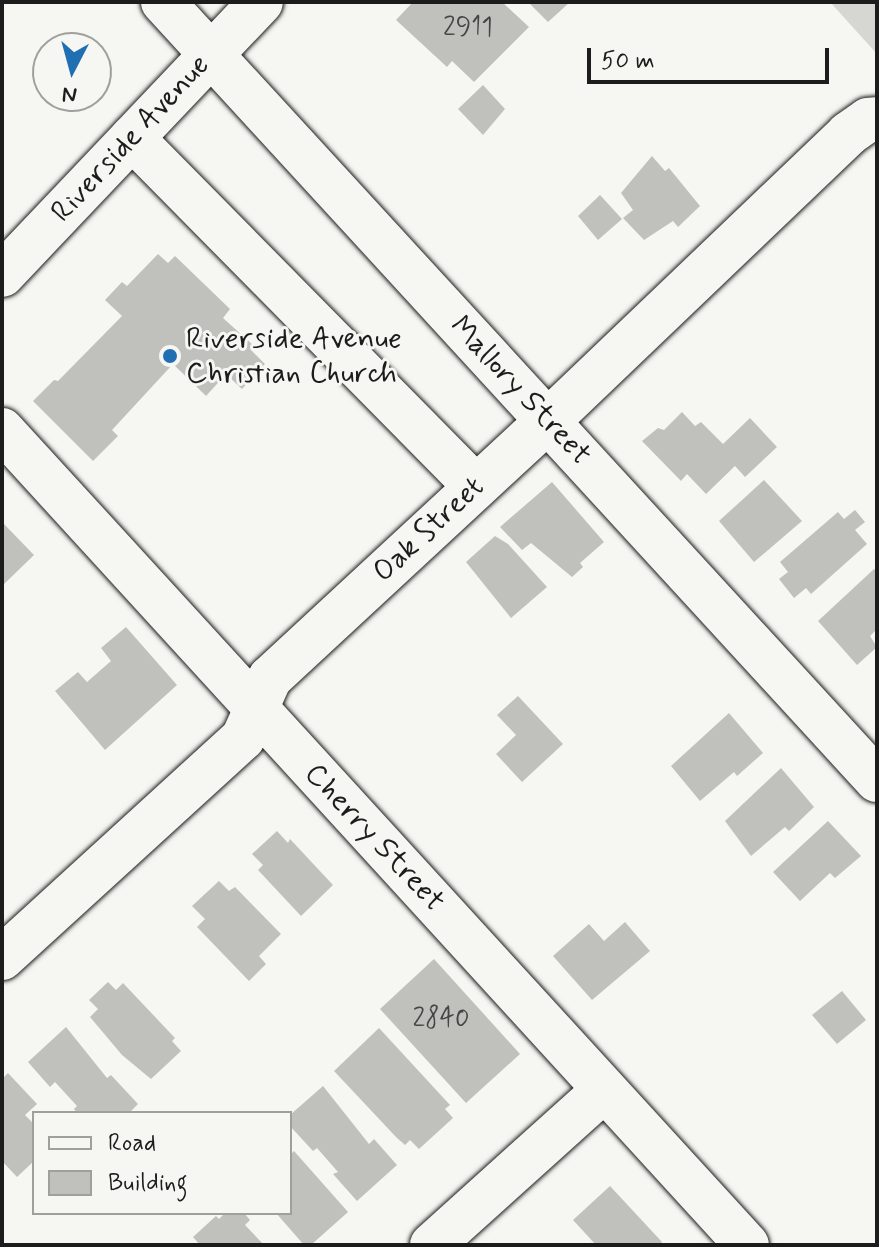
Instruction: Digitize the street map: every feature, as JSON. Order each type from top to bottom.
[{"type":"street","name":"Mallory Street","points":[[163,2],[877,780]]},
{"type":"street","name":"Riverside Avenue","points":[[2,275],[261,2]]},
{"type":"street","name":"Oak Street","points":[[2,958],[243,738],[270,678],[548,421],[848,134],[868,120],[877,119]]},
{"type":"street","points":[[132,138],[476,487]]},
{"type":"street","name":"Cherry Street","points":[[2,430],[747,1245]]},
{"type":"street","points":[[432,1245],[604,1090]]},
{"type":"shaded area","points":[[830,2],[877,2],[877,54]]},
{"type":"building","points":[[413,2],[502,2],[529,27],[474,82],[452,61],[447,67],[396,20]]},
{"type":"building","points":[[528,2],[570,2],[548,22]]},
{"type":"building","points":[[483,85],[505,109],[483,135],[458,109]]},
{"type":"building","points":[[652,156],[665,171],[669,168],[700,206],[678,227],[673,221],[644,240],[623,218],[633,210],[621,193]]},
{"type":"building","points":[[600,195],[622,219],[598,240],[578,216]]},
{"type":"building","name":"Riverside Avenue Christian Church","points":[[158,254],[168,263],[175,256],[230,309],[223,318],[253,345],[250,349],[265,364],[242,389],[226,374],[206,396],[173,364],[112,430],[118,436],[93,461],[33,401],[54,380],[58,381],[122,316],[105,300],[122,282],[127,286]]},
{"type":"building","points":[[682,412],[695,426],[701,422],[723,444],[750,418],[777,447],[745,477],[735,466],[706,494],[687,474],[681,481],[642,441],[658,428],[664,430]]},
{"type":"building","points":[[764,480],[802,521],[754,562],[719,521]]},
{"type":"building","points":[[552,482],[604,542],[580,563],[583,567],[572,577],[531,543],[522,550],[500,527]]},
{"type":"building","points":[[855,510],[865,522],[855,530],[867,544],[811,594],[806,588],[794,598],[779,579],[788,572],[780,562],[838,512],[844,519]]},
{"type":"building","points":[[2,522],[34,555],[2,586]]},
{"type":"building","points":[[495,536],[508,544],[547,587],[511,618],[466,562]]},
{"type":"building","points":[[874,569],[877,572],[877,629],[870,636],[877,647],[857,665],[818,621]]},
{"type":"building","points":[[126,627],[177,685],[105,750],[55,691],[78,672],[87,682],[111,661],[101,648]]},
{"type":"building","points":[[518,696],[563,744],[522,782],[496,754],[516,735],[497,715]]},
{"type":"building","points":[[729,713],[763,753],[737,776],[734,772],[700,801],[671,766]]},
{"type":"building","points":[[781,768],[814,807],[789,831],[785,827],[751,856],[725,821]]},
{"type":"building","points":[[828,821],[861,856],[835,878],[830,873],[800,901],[773,872]]},
{"type":"building","points":[[277,831],[288,843],[290,839],[333,885],[301,916],[258,870],[263,865],[252,854]]},
{"type":"building","points":[[219,881],[229,891],[235,887],[281,934],[259,956],[266,964],[249,981],[197,927],[205,919],[192,906]]},
{"type":"building","points":[[625,922],[650,951],[592,1000],[553,956],[589,924],[604,941]]},
{"type":"building","points":[[434,959],[520,1054],[466,1103],[380,1009]]},
{"type":"building","points":[[108,982],[116,990],[123,983],[175,1038],[172,1041],[181,1051],[151,1079],[122,1055],[90,1017],[98,1009],[89,1000]]},
{"type":"building","points":[[842,991],[866,1020],[837,1044],[812,1015]]},
{"type":"building","points":[[66,1027],[107,1078],[111,1075],[138,1104],[131,1111],[76,1111],[77,1106],[55,1082],[50,1087],[28,1062]]},
{"type":"building","points":[[379,1028],[450,1105],[445,1109],[453,1118],[419,1149],[410,1140],[405,1145],[396,1137],[334,1071]]},
{"type":"building","points":[[8,1073],[37,1104],[25,1115],[32,1122],[32,1163],[17,1177],[2,1161],[2,1079]]},
{"type":"building","points":[[323,1086],[369,1144],[374,1139],[397,1165],[357,1201],[333,1174],[338,1172],[317,1148],[313,1151],[292,1128],[292,1113]]},
{"type":"building","points":[[294,1151],[348,1212],[311,1245],[304,1245],[278,1215],[292,1215]]},
{"type":"building","points":[[610,1186],[662,1242],[659,1245],[596,1245],[573,1220]]},
{"type":"building","points":[[223,1215],[246,1215],[250,1220],[245,1225],[264,1245],[200,1245],[193,1237],[216,1216],[219,1219]]},
{"type":"place","name":"Riverside Avenue Christian Church","points":[[170,356]]}]
